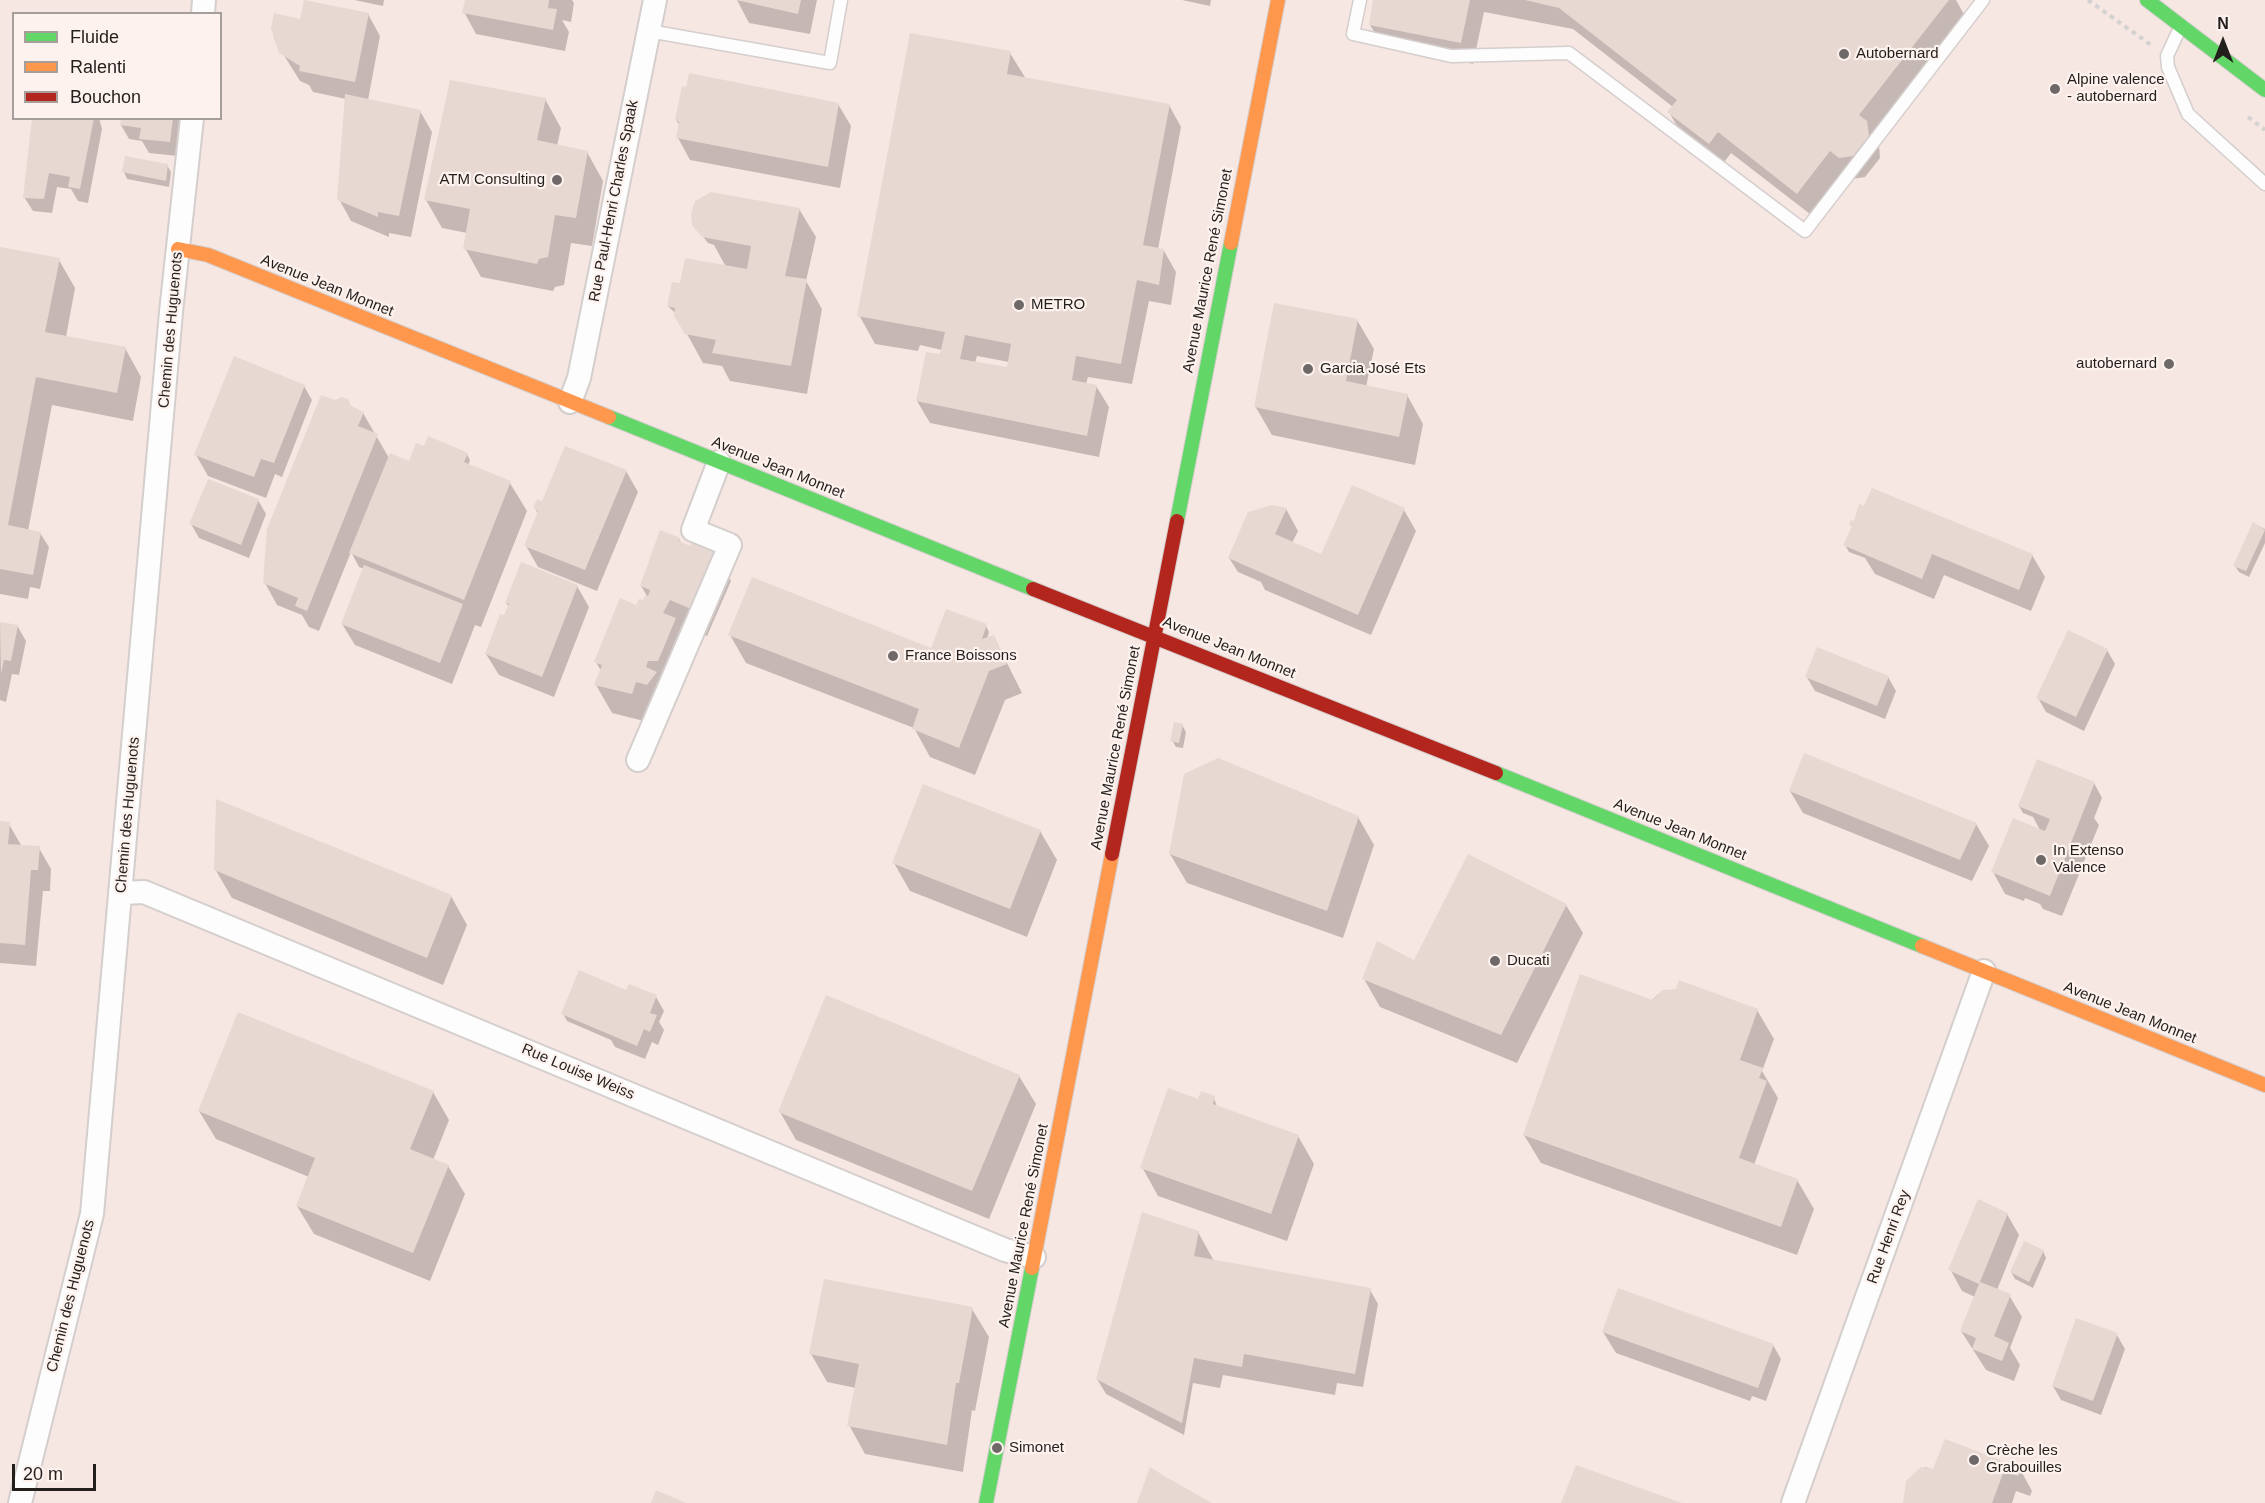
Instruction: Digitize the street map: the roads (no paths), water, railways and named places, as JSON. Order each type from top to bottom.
[{"type":"street","name":"Rue Paul-Henri Charles Spaak","points":[[570,402],[579,378],[655,0]]},
{"type":"street","name":"Avenue Maurice René Simonet","points":[[986,1503],[1278,0]]},
{"type":"street","points":[[2147,0],[2265,90]]},
{"type":"street","name":"Chemin des Huguenots","points":[[20,1503],[92,1214],[178,249],[192,120]]},
{"type":"street","name":"Avenue Jean Monnet","points":[[178,249],[208,255],[2265,1085]]},
{"type":"street","points":[[638,760],[730,545],[693,530],[719,462]]},
{"type":"street","name":"Rue Louise Weiss","points":[[122,893],[144,892],[994,1245],[1034,1257]]},
{"type":"street","name":"Rue Henri Rey","points":[[1793,1503],[1984,971]]},
{"type":"lane","points":[[649,31],[830,63],[841,0]]},
{"type":"lane","points":[[1360,0],[1353,34],[1451,56],[1569,53],[1805,231],[1983,0]]},
{"type":"lane","points":[[2181,27],[2167,56],[2168,67],[2188,114],[2265,184]]},
{"type":"place","name":"Autobernard","points":[[1844,54]]},
{"type":"place","name":"Alpine valence - autobernard","points":[[2055,89]]},
{"type":"place","name":"ATM Consulting","points":[[557,180]]},
{"type":"place","name":"METRO","points":[[1019,305]]},
{"type":"place","name":"autobernard","points":[[2169,364]]},
{"type":"place","name":"Garcia José Ets","points":[[1308,369]]},
{"type":"place","name":"France Boissons","points":[[893,656]]},
{"type":"place","name":"In Extenso Valence","points":[[2041,860]]},
{"type":"place","name":"Ducati","points":[[1495,961]]},
{"type":"place","name":"Simonet","points":[[997,1448]]},
{"type":"place","name":"Crèche les Grabouilles","points":[[1974,1460]]}]
